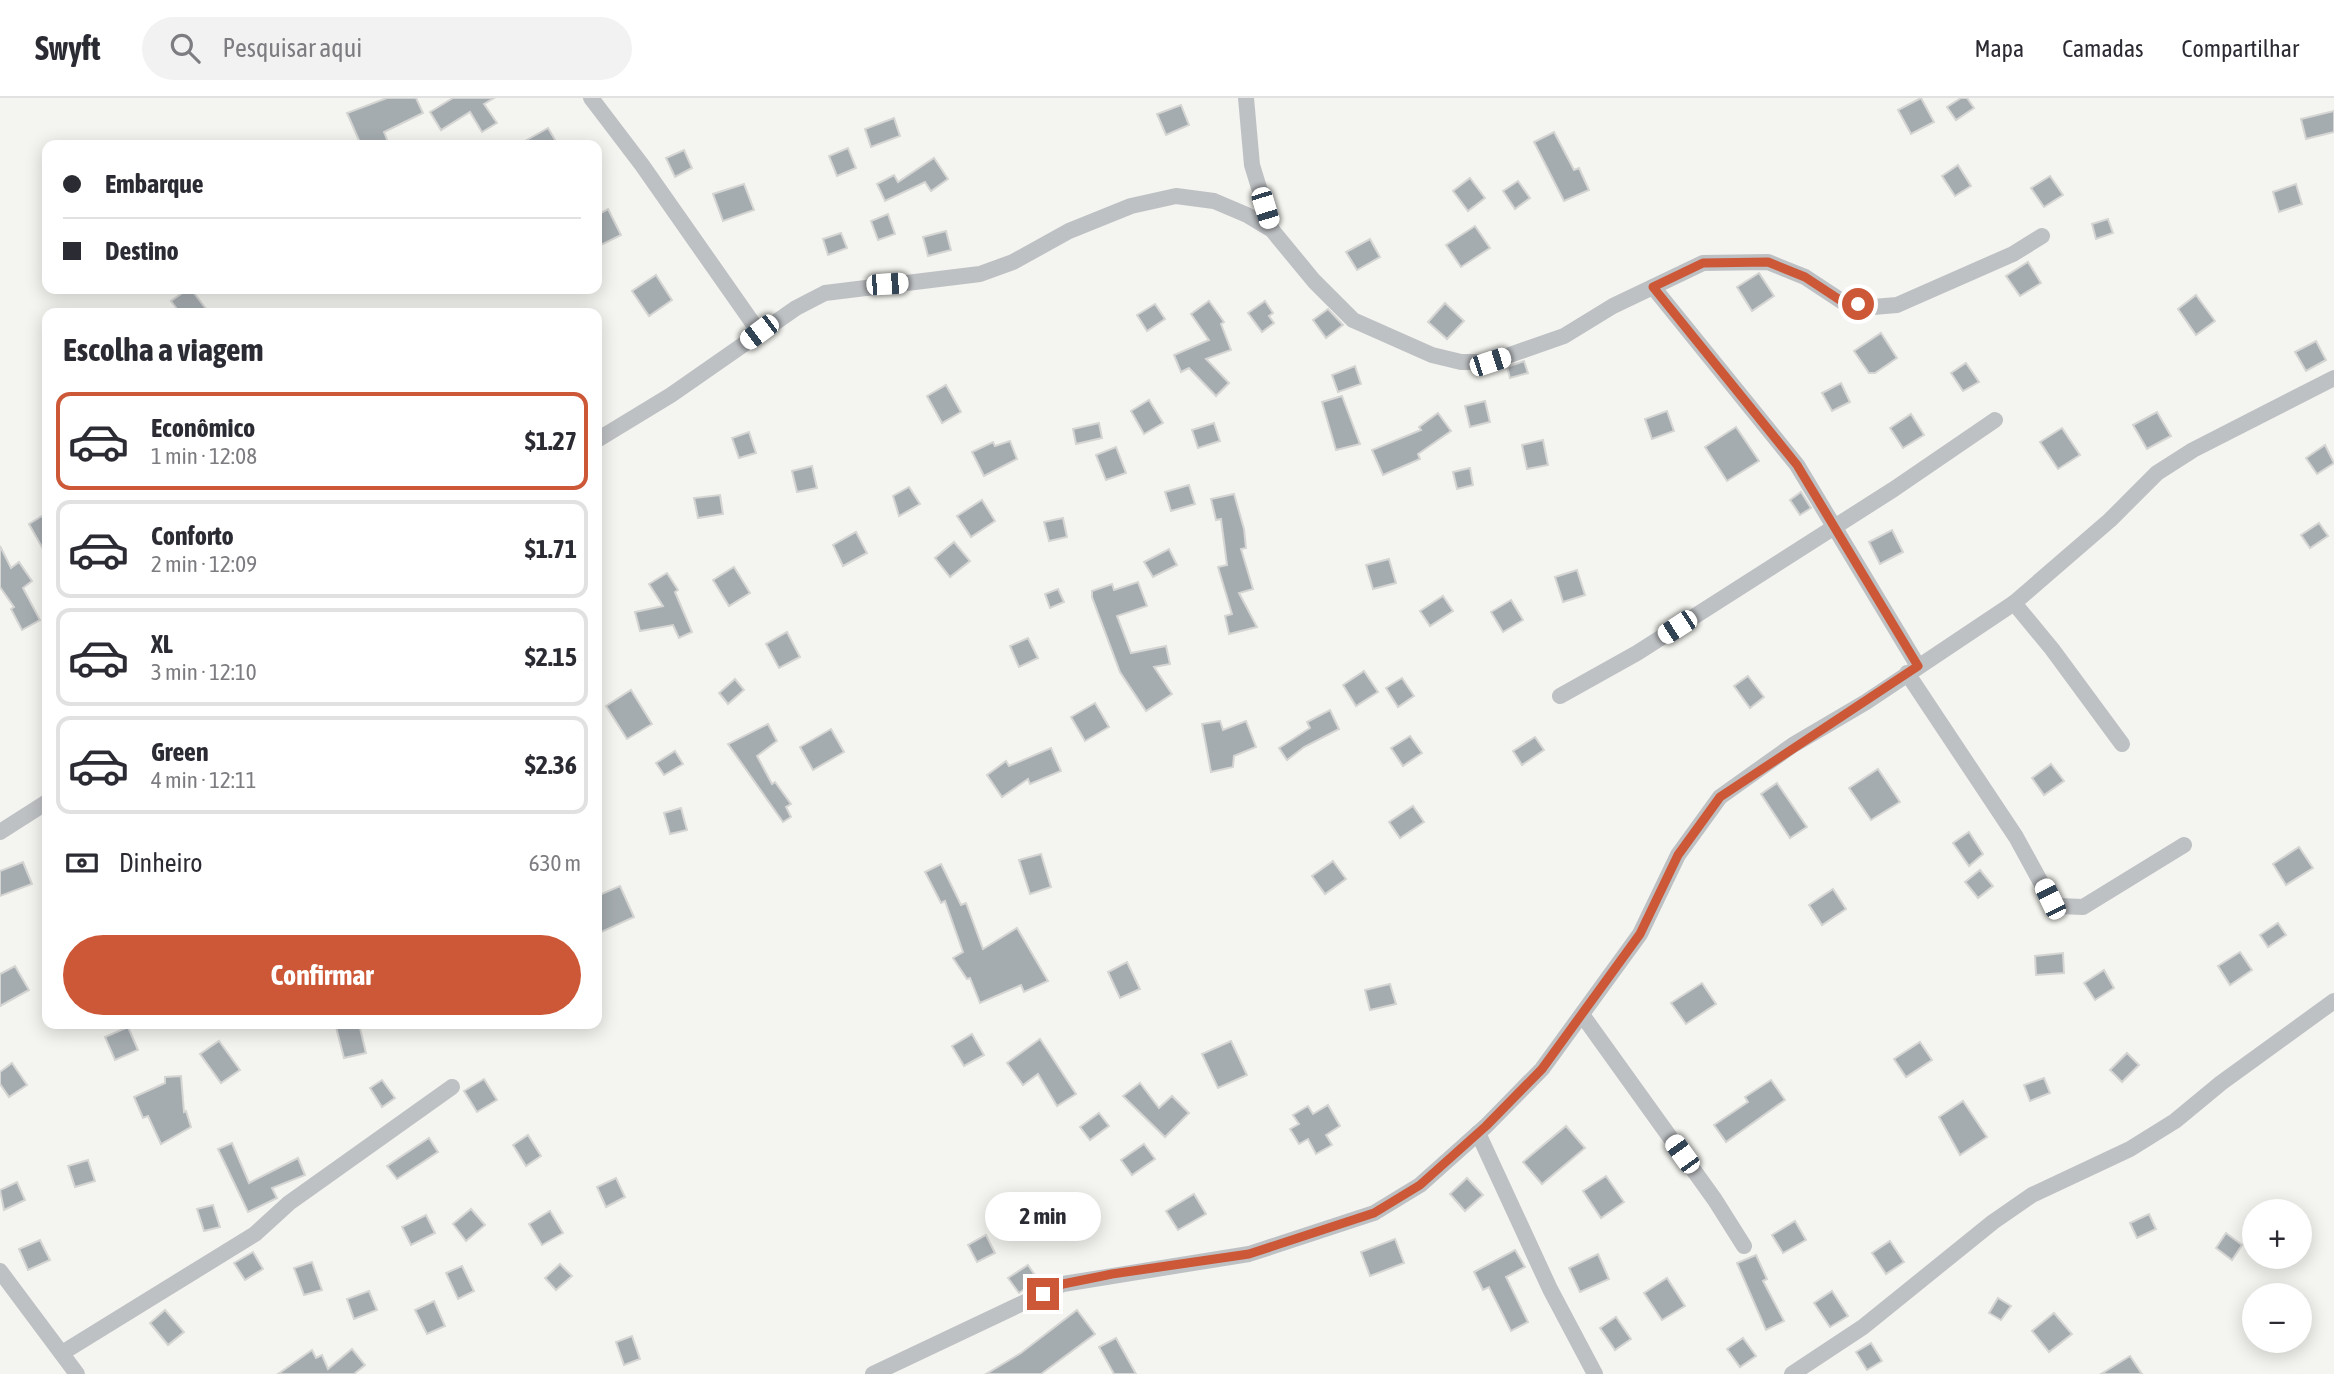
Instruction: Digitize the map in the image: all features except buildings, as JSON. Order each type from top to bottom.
[{"type":"street","points":[[591,98],[642,165],[759,332]]},
{"type":"street","points":[[1246,98],[1252,165],[1272,230],[1314,281],[1353,320],[1432,355],[1461,362],[1490,362],[1564,336],[1613,306],[1703,263],[1768,262],[1805,277],[1843,302],[1873,307],[1897,305],[2013,254],[2042,236]]},
{"type":"street","points":[[602,437],[703,374],[759,332],[825,293],[980,274],[1118,211],[1176,196],[1214,201],[1272,230]]},
{"type":"street","points":[[1653,287],[1797,465],[1835,526],[1912,669],[2016,836],[2050,899],[2059,906],[2083,907],[2184,845]]},
{"type":"street","points":[[873,1374],[1063,1284],[1249,1254],[1374,1213],[1420,1185],[1478,1133],[1542,1069],[1583,1016],[1640,934],[1678,855],[1720,797],[1782,752],[2014,603],[2110,520],[2157,473],[2193,450],[2334,377]]},
{"type":"street","points":[[1560,695],[1637,653],[1941,459],[1995,420]]},
{"type":"street","points":[[2014,603],[2052,649],[2122,744]]},
{"type":"street","points":[[0,832],[42,805]]},
{"type":"street","points":[[1791,1374],[1863,1327],[1993,1222],[2032,1195],[2118,1155],[2175,1121],[2221,1083],[2334,1001]]},
{"type":"street","points":[[1583,1016],[1715,1199],[1744,1246]]},
{"type":"street","points":[[62,1353],[255,1234],[289,1203],[452,1087]]},
{"type":"street","points":[[1478,1133],[1550,1289],[1595,1374]]},
{"type":"street","points":[[0,1271],[77,1374]]},
{"type":"route","points":[[1043,1294],[1063,1284],[1112,1274],[1249,1254],[1374,1213],[1420,1185],[1486,1126],[1542,1069],[1583,1016],[1640,934],[1678,855],[1700,821],[1720,797],[1749,774],[1866,702],[1918,666],[1797,465],[1653,287],[1703,263],[1768,262],[1805,277],[1843,302],[1858,304]]}]
